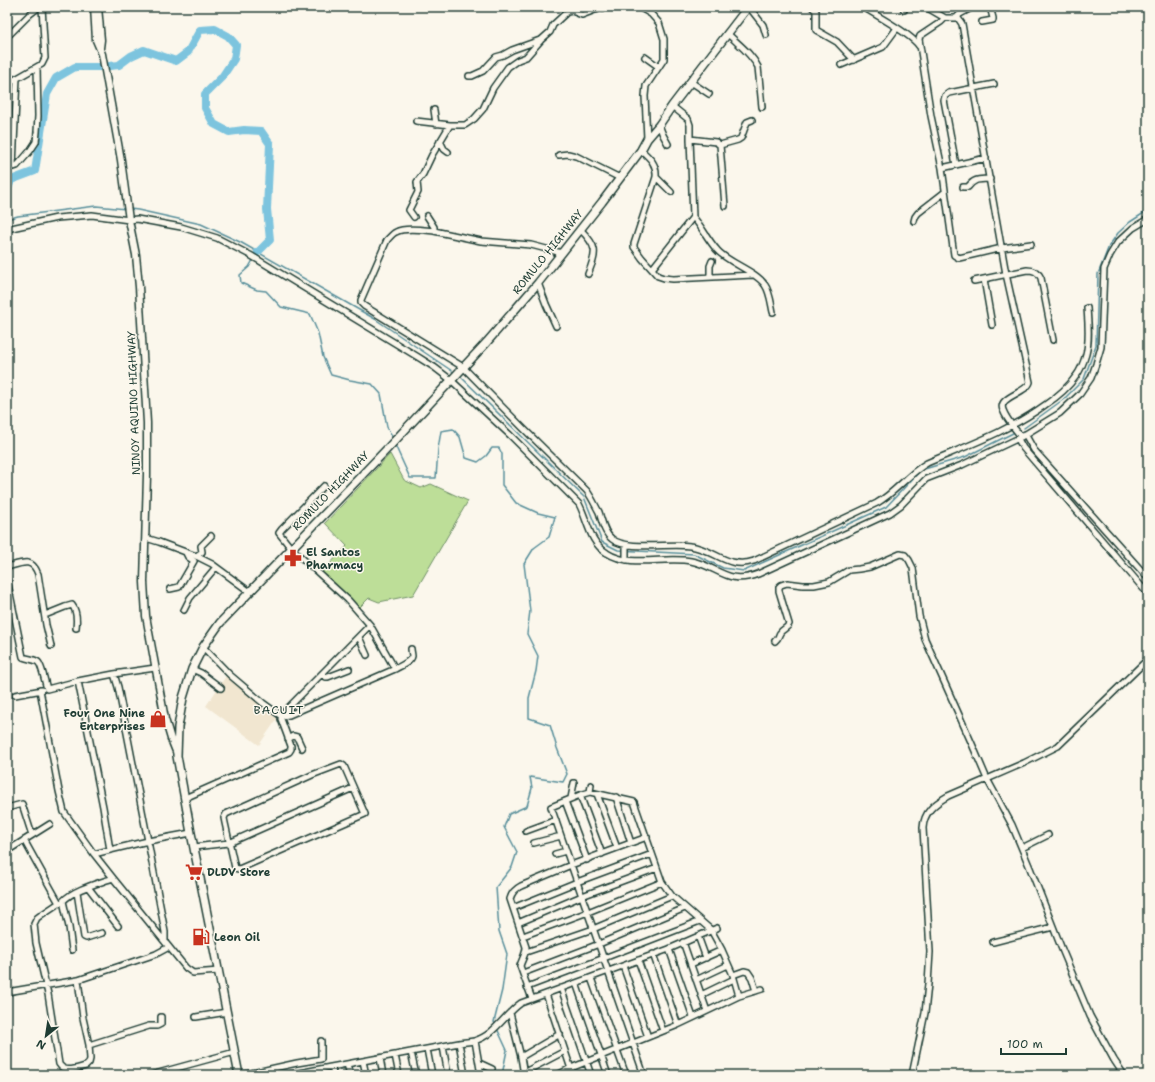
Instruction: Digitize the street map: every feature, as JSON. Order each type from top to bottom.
[{"type":"highway","name":"ROMULO HIGHWAY","points":[[241,1075],[234,1052],[177,756],[178,727],[183,698],[192,669],[203,647],[220,623],[387,449],[487,342],[538,284],[620,178],[641,150],[647,139],[748,7]]},
{"type":"main road","name":"NINOY AQUINO HIGHWAY","points":[[94,7],[96,40],[101,51]]},
{"type":"main road","name":"NINOY AQUINO HIGHWAY","points":[[98,7],[101,51],[124,180],[136,261],[144,368],[147,436],[144,597],[146,616],[165,719],[177,756]]},
{"type":"street","points":[[7,35],[10,34],[38,7]]},
{"type":"street","points":[[7,84],[42,64],[45,58],[42,7]]},
{"type":"street","points":[[416,121],[436,124],[465,125],[474,119],[483,109],[492,88],[508,67],[518,60],[526,57],[550,32],[553,25],[567,12],[572,11],[582,15],[607,7]]},
{"type":"street","points":[[639,7],[651,14],[659,23],[664,39],[664,59],[646,86],[647,139]]},
{"type":"street","points":[[748,7],[763,25],[766,35]]},
{"type":"street","points":[[812,7],[816,11],[816,30],[837,42],[854,60]]},
{"type":"street","points":[[863,7],[897,28],[915,41],[920,48]]},
{"type":"street","points":[[928,8],[944,18],[957,17],[973,7]]},
{"type":"street","points":[[982,22],[993,20],[990,7]]},
{"type":"street","points":[[957,17],[960,19],[962,24],[1006,274],[1030,382],[1027,388],[1004,402],[1002,409],[1012,426],[1021,437],[1148,578]]},
{"type":"street","points":[[944,18],[941,22],[920,36],[919,39],[931,116],[942,168],[954,256],[959,258],[1002,248],[1032,244]]},
{"type":"street","points":[[841,65],[883,47],[897,28]]},
{"type":"street","points":[[727,33],[750,54],[756,62],[758,67],[762,107]]},
{"type":"street","points":[[469,76],[483,71],[496,57],[541,40]]},
{"type":"street","points":[[645,57],[659,67]]},
{"type":"street","points":[[17,78],[14,167],[17,166],[36,142],[38,116],[37,67]]},
{"type":"street","points":[[691,82],[709,94]]},
{"type":"street","points":[[956,165],[944,97],[949,93],[994,84]]},
{"type":"street","points":[[672,106],[690,122],[693,217],[701,226],[717,251],[753,275],[765,285],[772,312]]},
{"type":"street","points":[[434,110],[436,124]]},
{"type":"street","points":[[690,139],[716,142],[720,145],[738,140],[743,134],[747,122],[752,120]]},
{"type":"street","points":[[414,217],[409,210],[418,192],[417,182],[426,169],[432,155],[450,125]]},
{"type":"street","points":[[659,125],[668,144]]},
{"type":"street","points":[[440,141],[444,149],[448,152]]},
{"type":"street","points":[[720,145],[725,206]]},
{"type":"street","points":[[641,150],[655,166],[656,176],[634,247],[658,276],[673,279],[753,275]]},
{"type":"street","points":[[559,155],[568,154],[582,158],[620,178]]},
{"type":"street","points":[[942,168],[986,158]]},
{"type":"street","points":[[656,176],[671,192]]},
{"type":"street","points":[[963,187],[968,187],[971,182],[976,180],[990,179]]},
{"type":"street","points":[[914,221],[915,216],[918,213],[945,192]]},
{"type":"street","points":[[7,229],[57,218],[92,215],[129,218],[181,226],[227,243],[257,259],[418,357],[451,379],[579,504],[592,536],[597,545],[605,552],[614,557],[626,559],[692,561],[732,578],[749,578],[890,513],[901,505],[926,479],[962,465],[1021,437],[1060,413],[1080,394],[1091,378],[1096,364],[1101,347],[1104,268],[1118,242],[1133,228],[1148,219]]},
{"type":"street","points":[[428,216],[434,226],[434,231]]},
{"type":"street","points":[[652,269],[693,217]]},
{"type":"street","points":[[580,229],[590,239],[594,246],[595,258],[588,274]]},
{"type":"street","points":[[562,253],[531,245],[481,241],[434,231],[403,230],[396,232],[387,240],[361,303],[462,368],[587,491],[592,497],[608,536],[613,541],[626,546],[690,546],[707,550],[734,563],[748,563],[881,501],[889,496],[913,472],[927,463],[1012,426],[1030,416],[1055,398],[1063,392],[1077,376],[1086,354],[1088,334],[1087,308]]},
{"type":"street","points":[[710,278],[710,266],[712,262]]},
{"type":"street","points":[[974,281],[1006,274],[1032,270],[1035,271],[1040,275],[1053,340]]},
{"type":"street","points":[[984,279],[992,325]]},
{"type":"street","points":[[538,284],[556,326]]},
{"type":"street","points":[[1021,437],[1023,448],[1148,594]]},
{"type":"street","points":[[324,486],[279,532],[279,535],[291,548],[348,600],[370,625],[394,669]]},
{"type":"street","points":[[196,556],[202,552],[201,546],[212,536]]},
{"type":"street","points":[[146,538],[196,556],[216,567],[250,592]]},
{"type":"street","points":[[626,546],[626,559]]},
{"type":"street","points":[[170,589],[179,587],[194,561],[188,557],[186,552]]},
{"type":"street","points":[[776,641],[780,633],[787,628],[789,624],[779,594],[779,588],[782,585],[787,583],[814,585],[829,582],[849,570],[863,569],[900,554],[905,555],[913,568],[918,609],[925,640],[987,779],[1012,825],[1090,1016],[1124,1075]]},
{"type":"street","points":[[7,567],[27,562],[35,566],[38,574],[51,646]]},
{"type":"street","points":[[184,610],[190,598],[216,567]]},
{"type":"street","points":[[7,579],[24,658],[36,661],[40,664],[47,689]]},
{"type":"street","points":[[45,615],[72,605],[76,615],[76,628]]},
{"type":"street","points":[[186,798],[289,752],[291,746],[281,719],[287,708],[370,625]]},
{"type":"street","points":[[359,636],[367,655]]},
{"type":"street","points":[[203,647],[230,675],[263,703],[282,716],[290,715],[394,669],[410,659],[412,654],[411,649]]},
{"type":"street","points":[[912,1075],[929,978],[930,952],[924,863],[923,820],[928,812],[940,800],[1034,759],[1058,746],[1148,659]]},
{"type":"street","points":[[15,695],[114,674],[155,668]]},
{"type":"street","points":[[192,669],[221,688]]},
{"type":"street","points":[[322,674],[328,677],[349,670]]},
{"type":"street","points":[[114,674],[124,716],[148,841],[165,932],[165,942]]},
{"type":"street","points":[[78,681],[110,850]]},
{"type":"street","points":[[40,690],[58,791],[64,812],[112,878],[186,968],[193,973],[219,971]]},
{"type":"street","points":[[288,739],[293,736],[297,737],[302,748]]},
{"type":"street","points":[[337,765],[342,765],[365,814],[239,869],[235,868],[228,843],[224,818],[226,814],[337,765]]},
{"type":"street","points":[[571,798],[574,783]]},
{"type":"street","points":[[590,792],[591,785]]},
{"type":"street","points":[[194,847],[228,843],[353,788]]},
{"type":"street","points":[[644,1075],[551,807],[571,798],[590,792],[634,802],[662,882],[672,896],[711,930],[722,950],[739,996]]},
{"type":"street","points":[[597,794],[617,848]]},
{"type":"street","points":[[580,795],[602,854]]},
{"type":"street","points":[[616,797],[631,843]]},
{"type":"street","points":[[565,801],[587,860]]},
{"type":"street","points":[[7,808],[22,804],[32,835]]},
{"type":"street","points":[[526,831],[556,820]]},
{"type":"street","points":[[7,851],[50,824]]},
{"type":"street","points":[[94,854],[148,841],[191,833]]},
{"type":"street","points":[[1022,848],[1048,835]]},
{"type":"street","points":[[534,843],[561,836]]},
{"type":"street","points":[[532,999],[520,966],[526,952],[526,947],[510,899],[511,894],[514,890],[571,866],[647,837]]},
{"type":"street","points":[[24,840],[61,902],[69,927],[72,950]]},
{"type":"street","points":[[555,854],[566,851]]},
{"type":"street","points":[[513,908],[652,854]]},
{"type":"street","points":[[518,923],[582,896],[657,868]]},
{"type":"street","points":[[78,980],[90,1059],[86,1066],[69,1070],[61,1067],[46,986],[36,943],[34,924],[37,918],[68,897],[88,887],[112,878]]},
{"type":"street","points":[[523,936],[662,882]]},
{"type":"street","points":[[88,887],[118,926]]},
{"type":"street","points":[[77,892],[84,937],[86,938],[102,933]]},
{"type":"street","points":[[526,952],[593,928],[672,896]]},
{"type":"street","points":[[523,973],[599,944],[685,908]]},
{"type":"street","points":[[527,987],[700,920]]},
{"type":"street","points":[[993,942],[1053,927]]},
{"type":"street","points":[[288,1075],[315,1073],[347,1064],[475,1041],[490,1033],[515,1007],[521,1004],[669,949],[717,928]]},
{"type":"street","points":[[698,936],[706,958]]},
{"type":"street","points":[[683,942],[707,1010]]},
{"type":"street","points":[[7,992],[78,980],[156,954],[169,947]]},
{"type":"street","points":[[669,949],[693,1017]]},
{"type":"street","points":[[691,964],[722,950]]},
{"type":"street","points":[[653,954],[678,1025]]},
{"type":"street","points":[[638,960],[662,1031]]},
{"type":"street","points":[[696,980],[728,965]]},
{"type":"street","points":[[623,966],[648,1037]]},
{"type":"street","points":[[701,995],[744,971],[748,972],[752,978],[756,991]]},
{"type":"street","points":[[591,978],[626,1075]]},
{"type":"street","points":[[576,983],[608,1075]]},
{"type":"street","points":[[561,988],[591,1075]]},
{"type":"street","points":[[557,1075],[678,1025],[739,996],[762,989]]},
{"type":"street","points":[[546,994],[573,1075]]},
{"type":"street","points":[[196,1017],[227,1012]]},
{"type":"street","points":[[510,1013],[521,1056],[523,1074],[565,1051]]},
{"type":"street","points":[[89,1045],[149,1026],[159,1025],[162,1021],[161,1017]]},
{"type":"street","points":[[521,1056],[560,1034]]},
{"type":"street","points":[[241,1075],[321,1059],[321,1041]]},
{"type":"street","points":[[475,1041],[481,1075]]},
{"type":"street","points":[[458,1043],[465,1075]]},
{"type":"street","points":[[443,1046],[448,1075]]},
{"type":"street","points":[[427,1049],[432,1075]]},
{"type":"street","points":[[151,1075],[234,1052]]},
{"type":"street","points":[[411,1052],[416,1075]]},
{"type":"street","points":[[395,1055],[399,1075]]},
{"type":"street","points":[[380,1058],[383,1075]]},
{"type":"street","points":[[363,1061],[366,1075]]},
{"type":"street","points":[[479,1063],[492,1069]]},
{"type":"street","points":[[347,1064],[350,1075]]},
{"type":"street","points":[[332,1067],[333,1075]]},
{"type":"shaded area","points":[[226,676],[279,716],[259,745],[206,706]]},
{"type":"green space","points":[[390,454],[404,480],[421,488],[431,484],[468,501],[413,595],[379,602],[369,598],[359,608],[321,573],[347,546],[325,523]]},
{"type":"waterway","points":[[7,192],[11,180],[35,171],[47,94],[56,78],[75,67],[119,65],[131,56],[144,50],[176,61],[188,52],[200,30],[215,29],[228,36],[236,45],[234,59],[222,77],[205,94],[205,108],[214,124],[229,132],[244,130],[261,131],[270,144],[267,209],[270,240],[258,252]]},
{"type":"waterway","points":[[7,219],[18,216],[96,206],[126,209]]},
{"type":"waterway","points":[[130,209],[201,224],[240,242],[375,319],[455,373]]},
{"type":"waterway","points":[[1024,428],[1064,399],[1084,379],[1096,345],[1098,274],[1109,246],[1118,233],[1130,222],[1144,213],[1148,213]]},
{"type":"waterway","points":[[253,260],[249,267],[240,275],[241,283],[257,290],[266,291],[281,307],[310,314],[318,333],[323,357],[331,375],[372,384],[381,394],[387,427],[393,439]]},
{"type":"waterway","points":[[459,375],[584,497],[602,542],[618,550],[694,554],[723,568],[744,571],[886,507],[921,470],[965,457],[1013,433]]},
{"type":"waterway","points":[[395,445],[410,478],[436,478],[441,431],[453,429],[460,437],[466,458],[478,462],[486,456],[492,448],[499,448],[502,454],[502,485],[516,503],[538,513],[555,517],[549,537],[534,548],[524,564],[530,611],[527,634],[538,656],[529,698],[529,718],[550,725],[567,774],[563,782],[530,777],[532,788],[527,806],[509,814],[504,827],[517,852],[512,867],[496,887],[499,931],[507,954],[502,990],[494,1022],[507,1050],[502,1075]]},
{"type":"place","name":"El Santos Pharmacy","points":[[293,558]]},
{"type":"place","name":"Four One Nine Enterprises","points":[[158,719]]},
{"type":"place","name":"DLDV Store","points":[[194,872]]},
{"type":"place","name":"Leon Oil","points":[[201,937]]},
{"type":"district","name":"BACUIT","points":[[279,710]]}]
